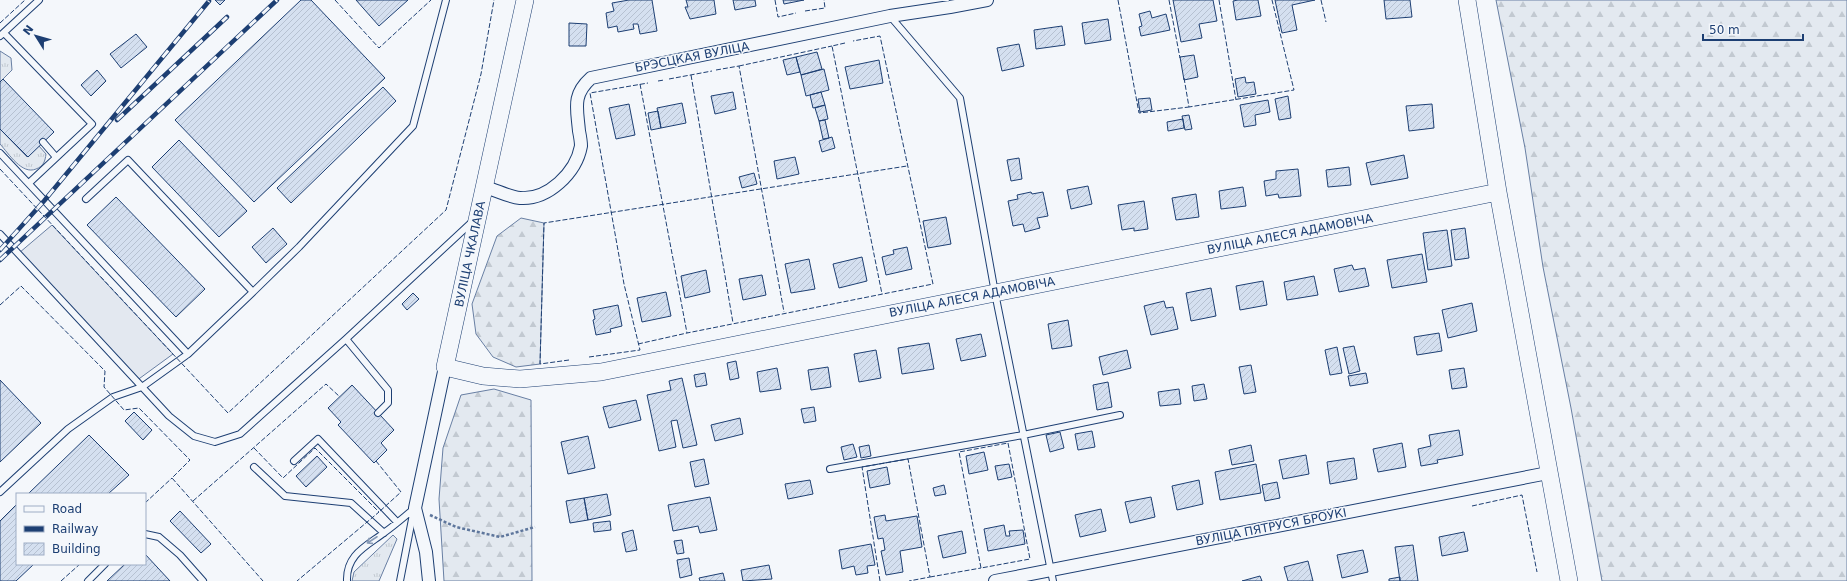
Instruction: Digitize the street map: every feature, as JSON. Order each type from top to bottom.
[{"type":"street","name":"ВУЛІЦА ЧКАЛАВА","points":[[414,508],[525,0]]},
{"type":"street","name":"БРЭСЦКАЯ ВУЛІЦА","points":[[485,187],[519,198],[534,197],[548,191],[565,178],[575,164],[581,146],[576,101],[581,87],[591,78],[950,4],[987,0]]},
{"type":"street","points":[[1467,0],[1498,192],[1548,473],[1569,581]]},
{"type":"street","name":"ВУЛІЦА АЛЕСЯ АДАМОВІЧА","points":[[445,367],[483,376],[520,379],[601,372],[1498,192]]},
{"type":"street","name":"ВУЛІЦА ПЯТРУСЯ БРОЎКІ","points":[[995,581],[1052,576],[1548,473]]},
{"type":"street","points":[[414,508],[426,552],[429,581]]},
{"type":"lane","points":[[29,183],[92,124],[2,35],[39,0]]},
{"type":"lane","points":[[0,492],[68,429],[113,397],[142,387],[188,354],[305,241],[413,126],[446,0]]},
{"type":"lane","points":[[890,16],[960,98],[995,293],[1052,576]]},
{"type":"lane","points":[[43,142],[56,157]]},
{"type":"lane","points":[[0,153],[188,354]]},
{"type":"lane","points":[[86,199],[128,160],[253,292]]},
{"type":"lane","points":[[0,234],[169,416],[194,436],[215,442],[240,434],[346,339],[478,216]]},
{"type":"lane","points":[[346,339],[388,390],[388,403],[378,413]]},
{"type":"lane","points":[[830,469],[1023,435],[1120,415]]},
{"type":"lane","points":[[294,460],[318,439],[397,522]]},
{"type":"lane","points":[[254,467],[285,496],[351,503],[384,533]]},
{"type":"lane","points":[[347,581],[347,570],[351,560],[362,547],[384,533],[414,508]]},
{"type":"lane","points":[[400,581],[414,508]]},
{"type":"lane","points":[[146,534],[159,537],[180,555],[203,581]]},
{"type":"lane","points":[[88,581],[104,565]]},
{"type":"path","points":[[414,508],[456,527],[500,537],[535,527]]},
{"type":"green space","points":[[1496,0],[1847,0],[1847,581],[1602,581],[1571,408],[1543,267],[1525,148]]},
{"type":"green space","points":[[0,51],[11,58],[12,70],[0,82]]},
{"type":"green space","points":[[0,129],[27,157],[39,146],[46,154],[45,161],[42,165],[39,168],[31,170],[26,169],[16,162],[0,144]]},
{"type":"green space","points":[[521,218],[544,223],[540,364],[516,367],[493,357],[476,334],[472,304],[497,236]]},
{"type":"green space","points":[[494,389],[531,400],[532,581],[444,581],[439,499],[443,448],[461,395]]},
{"type":"green space","points":[[393,535],[397,539],[379,581],[352,581],[354,572]]},
{"type":"shaded area","points":[[52,225],[173,354],[136,381],[19,253]]},
{"type":"building","points":[[215,0],[225,0],[220,5]]},
{"type":"building","points":[[301,0],[311,0],[385,78],[254,202],[175,120]]},
{"type":"building","points":[[356,0],[408,0],[379,26]]},
{"type":"building","points":[[629,0],[652,0],[657,31],[640,34],[638,24],[633,24],[634,29],[618,32],[617,26],[608,28],[606,13],[614,11],[612,3]]},
{"type":"building","points":[[686,0],[714,0],[716,14],[690,19],[685,7],[688,7]]},
{"type":"building","points":[[733,0],[755,0],[756,6],[735,10]]},
{"type":"building","points":[[783,0],[804,0],[784,4]]},
{"type":"building","points":[[1173,0],[1213,0],[1217,21],[1199,24],[1202,38],[1181,42]]},
{"type":"building","points":[[1258,0],[1261,16],[1236,20],[1233,1]]},
{"type":"building","points":[[1275,0],[1315,0],[1292,5],[1297,30],[1282,33]]},
{"type":"building","points":[[1384,0],[1410,0],[1412,17],[1386,19]]},
{"type":"building","points":[[1150,11],[1152,18],[1166,14],[1170,30],[1141,36],[1139,27],[1142,26],[1139,14]]},
{"type":"building","points":[[1108,19],[1111,40],[1085,44],[1082,23]]},
{"type":"building","points":[[569,23],[587,24],[586,46],[569,46]]},
{"type":"building","points":[[1062,26],[1065,45],[1036,49],[1034,30]]},
{"type":"building","points":[[136,34],[147,47],[121,68],[110,54]]},
{"type":"building","points":[[1019,44],[1024,66],[1002,71],[997,48]]},
{"type":"building","points":[[817,52],[822,69],[801,75],[796,57]]},
{"type":"building","points":[[1194,55],[1198,77],[1184,80],[1180,57]]},
{"type":"building","points":[[796,57],[800,72],[787,75],[783,60]]},
{"type":"building","points":[[879,60],[883,83],[850,89],[845,67]]},
{"type":"building","points":[[824,69],[829,90],[806,96],[801,75]]},
{"type":"building","points":[[97,70],[106,81],[91,96],[81,85]]},
{"type":"building","points":[[1245,77],[1246,83],[1254,82],[1256,94],[1238,97],[1235,79]]},
{"type":"building","points":[[3,79],[54,132],[28,157],[0,129],[0,82]]},
{"type":"building","points":[[383,87],[396,101],[291,203],[277,188]]},
{"type":"building","points":[[733,92],[736,109],[715,114],[711,96]]},
{"type":"building","points":[[821,92],[825,105],[813,108],[810,95]]},
{"type":"building","points":[[1288,96],[1291,118],[1279,120],[1275,99]]},
{"type":"building","points":[[1150,98],[1152,110],[1140,112],[1138,99]]},
{"type":"building","points":[[1268,100],[1270,112],[1255,115],[1256,125],[1244,127],[1240,105]]},
{"type":"building","points":[[682,103],[686,123],[661,128],[657,108]]},
{"type":"building","points":[[629,104],[635,135],[616,139],[609,108]]},
{"type":"building","points":[[1432,104],[1434,128],[1409,131],[1406,106]]},
{"type":"building","points":[[825,105],[828,119],[819,121],[815,108]]},
{"type":"building","points":[[658,111],[661,128],[651,130],[648,113]]},
{"type":"building","points":[[1189,115],[1192,129],[1185,130],[1182,116]]},
{"type":"building","points":[[1183,119],[1184,128],[1168,131],[1167,122]]},
{"type":"building","points":[[825,120],[829,138],[823,139],[819,121]]},
{"type":"building","points":[[832,137],[835,148],[822,152],[819,141]]},
{"type":"building","points":[[179,140],[247,211],[219,237],[152,167]]},
{"type":"building","points":[[1404,155],[1408,178],[1371,185],[1366,163]]},
{"type":"building","points":[[795,157],[799,174],[777,179],[774,161]]},
{"type":"building","points":[[1019,158],[1022,179],[1011,181],[1007,160]]},
{"type":"building","points":[[1349,167],[1351,185],[1328,187],[1326,170]]},
{"type":"building","points":[[1298,169],[1301,196],[1279,198],[1278,194],[1266,196],[1264,181],[1276,179],[1276,171]]},
{"type":"building","points":[[754,173],[757,184],[742,188],[739,177]]},
{"type":"building","points":[[1088,186],[1092,204],[1071,209],[1067,190]]},
{"type":"building","points":[[1243,187],[1246,206],[1221,209],[1219,191]]},
{"type":"building","points":[[1031,192],[1032,194],[1043,192],[1048,216],[1037,218],[1040,228],[1025,232],[1023,224],[1013,226],[1008,201],[1018,199],[1017,195]]},
{"type":"building","points":[[1196,194],[1199,217],[1176,220],[1172,198]]},
{"type":"building","points":[[116,197],[205,289],[176,317],[87,225]]},
{"type":"building","points":[[1144,201],[1148,229],[1134,231],[1134,228],[1122,230],[1118,205]]},
{"type":"building","points":[[946,217],[951,244],[928,248],[923,221]]},
{"type":"building","points":[[273,228],[287,244],[266,263],[252,247]]},
{"type":"building","points":[[1465,228],[1469,258],[1455,260],[1451,230]]},
{"type":"building","points":[[1447,230],[1452,266],[1428,270],[1423,233]]},
{"type":"building","points":[[907,247],[912,269],[886,275],[882,257],[894,254],[893,250]]},
{"type":"building","points":[[1422,254],[1427,282],[1392,288],[1387,260]]},
{"type":"building","points":[[862,257],[867,281],[839,288],[833,264]]},
{"type":"building","points":[[809,259],[815,289],[791,293],[785,264]]},
{"type":"building","points":[[1352,265],[1354,270],[1365,268],[1369,286],[1339,292],[1334,269]]},
{"type":"building","points":[[706,270],[710,292],[685,298],[681,276]]},
{"type":"building","points":[[762,275],[766,295],[743,300],[739,279]]},
{"type":"building","points":[[1314,276],[1318,295],[1287,300],[1284,282]]},
{"type":"building","points":[[1263,281],[1267,305],[1240,310],[1236,286]]},
{"type":"building","points":[[1211,288],[1216,316],[1191,321],[1186,293]]},
{"type":"building","points":[[666,292],[671,316],[642,322],[637,298]]},
{"type":"building","points":[[413,293],[419,299],[407,310],[402,304]]},
{"type":"building","points":[[1164,301],[1166,308],[1173,307],[1178,329],[1151,335],[1144,306]]},
{"type":"building","points":[[1472,303],[1477,331],[1448,338],[1442,310]]},
{"type":"building","points":[[618,305],[622,326],[610,329],[611,332],[596,335],[593,310]]},
{"type":"building","points":[[1068,320],[1072,346],[1052,349],[1048,324]]},
{"type":"building","points":[[1439,333],[1442,351],[1417,355],[1414,337]]},
{"type":"building","points":[[981,334],[986,356],[961,361],[956,339]]},
{"type":"building","points":[[929,343],[934,369],[902,374],[898,348]]},
{"type":"building","points":[[1354,346],[1360,371],[1349,374],[1343,348]]},
{"type":"building","points":[[1337,347],[1342,373],[1330,375],[1325,350]]},
{"type":"building","points":[[876,350],[881,378],[859,382],[854,354]]},
{"type":"building","points":[[1127,350],[1131,368],[1103,375],[1099,357]]},
{"type":"building","points":[[736,361],[739,378],[730,380],[727,363]]},
{"type":"building","points":[[1251,365],[1256,392],[1244,394],[1239,367]]},
{"type":"building","points":[[828,367],[831,387],[811,390],[808,370]]},
{"type":"building","points":[[777,368],[781,389],[760,392],[757,372]]},
{"type":"building","points":[[1464,368],[1467,387],[1452,389],[1449,370]]},
{"type":"building","points":[[705,373],[707,385],[696,387],[694,375]]},
{"type":"building","points":[[1366,373],[1368,383],[1350,386],[1348,376]]},
{"type":"building","points":[[682,378],[697,445],[683,448],[677,420],[671,421],[676,447],[659,451],[647,395],[671,390],[669,381]]},
{"type":"building","points":[[0,380],[41,423],[0,462]]},
{"type":"building","points":[[1108,382],[1112,407],[1097,410],[1093,385]]},
{"type":"building","points":[[1204,384],[1207,399],[1194,401],[1192,386]]},
{"type":"building","points":[[352,385],[394,430],[381,443],[387,450],[374,463],[338,425],[341,422],[328,408]]},
{"type":"building","points":[[1179,389],[1181,404],[1160,406],[1158,392]]},
{"type":"building","points":[[636,400],[641,420],[609,428],[603,407]]},
{"type":"building","points":[[814,407],[816,421],[804,423],[801,409]]},
{"type":"building","points":[[134,412],[152,430],[143,440],[125,421]]},
{"type":"building","points":[[740,418],[743,434],[715,441],[711,425]]},
{"type":"building","points":[[1459,430],[1463,455],[1437,460],[1438,463],[1421,466],[1418,449],[1431,446],[1429,435]]},
{"type":"building","points":[[1092,431],[1095,447],[1078,450],[1075,434]]},
{"type":"building","points":[[1060,432],[1064,448],[1050,452],[1046,435]]},
{"type":"building","points":[[89,435],[129,475],[109,493],[29,493]]},
{"type":"building","points":[[588,436],[595,468],[568,474],[561,442]]},
{"type":"building","points":[[1402,443],[1406,467],[1378,472],[1373,449]]},
{"type":"building","points":[[853,444],[857,457],[844,460],[841,447]]},
{"type":"building","points":[[869,445],[871,456],[861,458],[859,447]]},
{"type":"building","points":[[1251,445],[1254,461],[1232,465],[1229,450]]},
{"type":"building","points":[[984,452],[988,470],[969,474],[966,456]]},
{"type":"building","points":[[1306,455],[1309,474],[1283,479],[1279,460]]},
{"type":"building","points":[[317,456],[327,467],[306,487],[296,476]]},
{"type":"building","points":[[1354,458],[1357,479],[1330,484],[1327,462]]},
{"type":"building","points":[[704,459],[709,484],[695,487],[690,462]]},
{"type":"building","points":[[1009,464],[1012,477],[998,480],[995,466]]},
{"type":"building","points":[[1256,464],[1261,493],[1220,500],[1215,472]]},
{"type":"building","points":[[887,467],[890,484],[870,488],[867,471]]},
{"type":"building","points":[[810,480],[813,494],[788,499],[785,484]]},
{"type":"building","points":[[1199,480],[1203,504],[1177,510],[1172,486]]},
{"type":"building","points":[[1277,482],[1280,498],[1265,501],[1262,485]]},
{"type":"building","points":[[944,485],[946,494],[935,496],[933,488]]},
{"type":"building","points":[[607,494],[611,515],[588,520],[584,498]]},
{"type":"building","points":[[710,497],[717,530],[700,533],[698,526],[673,531],[668,505]]},
{"type":"building","points":[[1151,497],[1155,517],[1130,523],[1125,502]]},
{"type":"building","points":[[584,498],[588,520],[570,523],[566,501]]},
{"type":"building","points":[[16,505],[16,565],[33,565],[16,581],[0,581],[0,521]]},
{"type":"building","points":[[1101,509],[1106,531],[1080,537],[1075,515]]},
{"type":"building","points":[[180,511],[211,544],[201,553],[170,521]]},
{"type":"building","points":[[885,515],[886,521],[917,516],[922,547],[900,551],[903,572],[886,575],[881,551],[885,550],[883,538],[878,539],[874,517]]},
{"type":"building","points":[[610,521],[611,530],[594,532],[593,523]]},
{"type":"building","points":[[1004,525],[1006,536],[1010,536],[1009,531],[1023,530],[1025,544],[988,551],[984,529]]},
{"type":"building","points":[[633,530],[637,550],[626,552],[622,533]]},
{"type":"building","points":[[962,531],[966,553],[943,558],[938,536]]},
{"type":"building","points":[[1464,532],[1468,551],[1442,556],[1439,537]]},
{"type":"building","points":[[682,540],[684,553],[677,554],[674,541]]},
{"type":"building","points":[[871,544],[875,565],[867,566],[868,573],[856,575],[854,566],[842,569],[839,550]]},
{"type":"building","points":[[1413,545],[1418,581],[1400,581],[1395,547]]},
{"type":"building","points":[[1363,550],[1368,572],[1342,578],[1337,555]]},
{"type":"building","points":[[146,555],[170,581],[107,581],[124,565],[146,565]]},
{"type":"building","points":[[689,558],[692,575],[680,578],[677,560]]},
{"type":"building","points":[[1308,561],[1313,581],[1288,581],[1284,567]]},
{"type":"building","points":[[769,565],[772,579],[743,581],[741,570]]},
{"type":"building","points":[[723,573],[725,581],[700,581],[699,578]]},
{"type":"building","points":[[1260,576],[1262,581],[1242,581]]},
{"type":"building","points":[[1400,577],[1400,581],[1389,581],[1389,579]]},
{"type":"railway","points":[[0,260],[277,0]]},
{"type":"railway","points":[[0,250],[44,201],[209,1]]},
{"type":"railway","points":[[117,120],[227,17]]},
{"type":"fence","points":[[0,23],[25,0]]},
{"type":"fence","points":[[335,0],[379,48],[431,0]]},
{"type":"fence","points":[[0,169],[228,413],[446,210],[481,74],[494,0]]},
{"type":"fence","points":[[775,0],[778,17],[796,13]]},
{"type":"fence","points":[[805,11],[825,8],[824,0]]},
{"type":"fence","points":[[1118,0],[1139,113],[1189,107]]},
{"type":"fence","points":[[1169,0],[1180,58]]},
{"type":"fence","points":[[1219,0],[1236,100]]},
{"type":"fence","points":[[1184,78],[1189,107],[1294,90],[1272,0]]},
{"type":"fence","points":[[1321,0],[1326,22]]},
{"type":"fence","points":[[640,84],[687,333],[933,284],[880,36],[853,41]]},
{"type":"fence","points":[[845,43],[832,46],[882,294]]},
{"type":"fence","points":[[739,66],[832,46]]},
{"type":"fence","points":[[716,70],[739,66],[784,312]]},
{"type":"fence","points":[[669,79],[712,71]]},
{"type":"fence","points":[[691,75],[733,323]]},
{"type":"fence","points":[[658,81],[664,80]]},
{"type":"fence","points":[[589,357],[640,350],[624,284],[590,93],[648,83]]},
{"type":"fence","points":[[569,360],[540,364],[544,223],[907,166]]},
{"type":"fence","points":[[0,305],[21,286],[105,371],[104,387],[124,410],[139,408],[190,460],[172,478],[263,581]]},
{"type":"fence","points":[[638,344],[687,333]]},
{"type":"fence","points":[[193,501],[326,384],[340,397]]},
{"type":"fence","points":[[1008,443],[1030,559],[981,568],[959,452],[1008,443]]},
{"type":"fence","points":[[254,448],[283,478],[315,448],[379,512],[297,581]]},
{"type":"fence","points":[[880,581],[862,467],[908,459],[930,577],[909,581]]},
{"type":"fence","points":[[376,461],[401,492],[379,512]]},
{"type":"fence","points":[[146,502],[172,478]]},
{"type":"fence","points":[[1472,506],[1522,495],[1537,572]]},
{"type":"fence","points":[[61,581],[79,565]]},
{"type":"fence","points":[[930,577],[981,568]]}]
